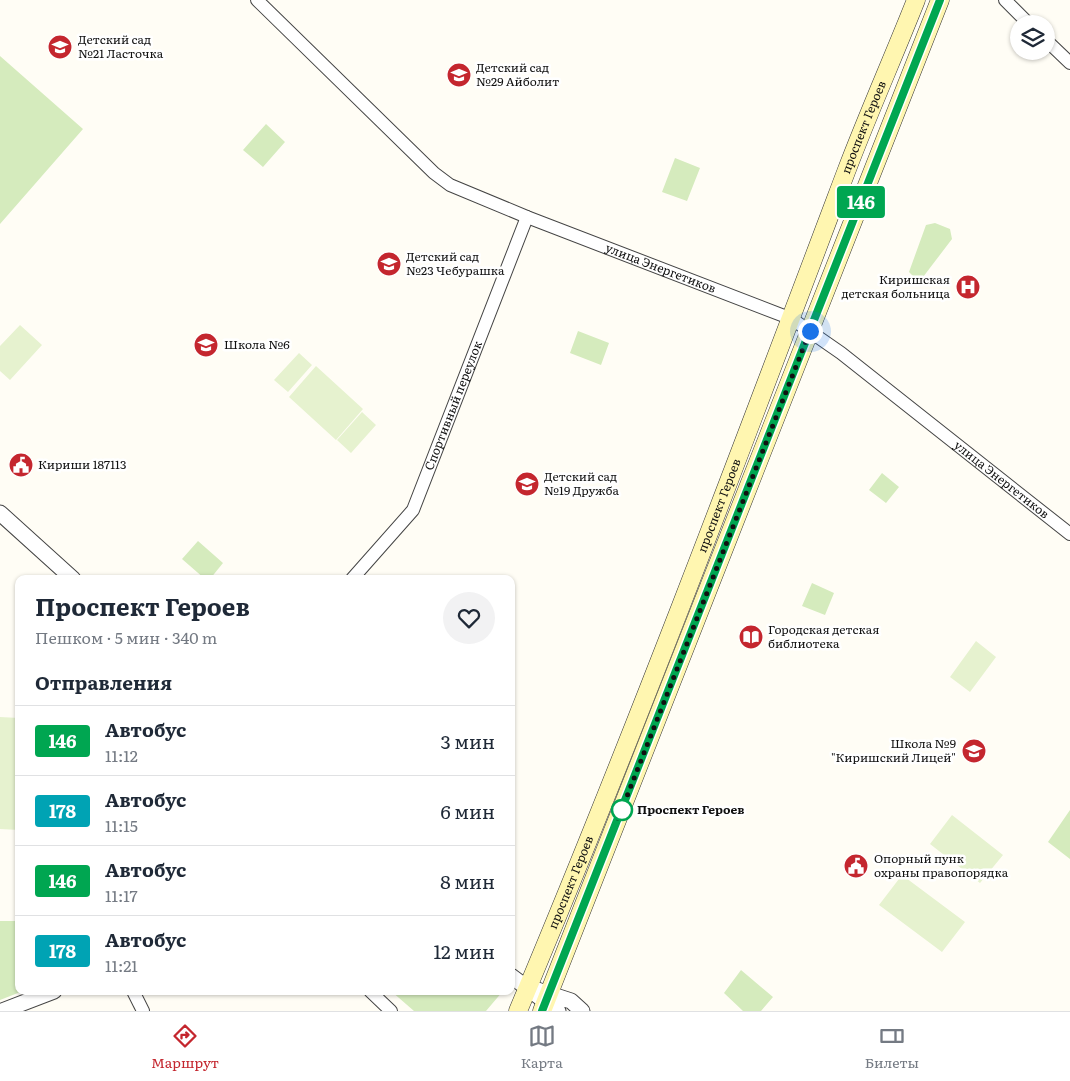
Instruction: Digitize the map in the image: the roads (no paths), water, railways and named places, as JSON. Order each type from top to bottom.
[{"type":"main road","name":"проспект Героев","points":[[518,1011],[792,319],[847,170],[916,0]]},
{"type":"main road","name":"проспект Героев","points":[[549,1005],[940,0]]},
{"type":"street","name":"улица Энергетиков","points":[[257,0],[434,173],[450,185],[527,217],[792,319],[810,331],[1070,534]]},
{"type":"street","points":[[1010,3],[1021,15]]},
{"type":"street","points":[[1055,49],[1070,63]]},
{"type":"street","name":"Спортивный переулок","points":[[356,575],[413,510],[527,217]]},
{"type":"street","points":[[0,513],[69,575]]},
{"type":"street","points":[[515,979],[549,1005],[571,1001],[582,1011]]},
{"type":"street","points":[[2,1011],[44,995]]},
{"type":"street","points":[[135,995],[143,1011]]},
{"type":"street","points":[[374,995],[391,1011]]},
{"type":"place","name":"Детский сад №21 Ласточка","points":[[60,47]]},
{"type":"place","name":"Детский сад №29 Айболит","points":[[459,75]]},
{"type":"place","name":"Детский сад №23 Чебурашка","points":[[389,264]]},
{"type":"place","name":"Киришская детская больница","points":[[968,287]]},
{"type":"place","name":"Школа №6","points":[[206,345]]},
{"type":"place","name":"Кириши 187113","points":[[21,465]]},
{"type":"place","name":"Детский сад №19 Дружба","points":[[527,484]]},
{"type":"place","name":"Городская детская библиотека","points":[[751,637]]},
{"type":"place","name":"Школа №9 \"Киришский Лицей\"","points":[[974,751]]},
{"type":"place","name":"Проспект Героев","points":[[622,810]]},
{"type":"place","name":"Опорный пунк охраны правопорядка","points":[[856,866]]}]
